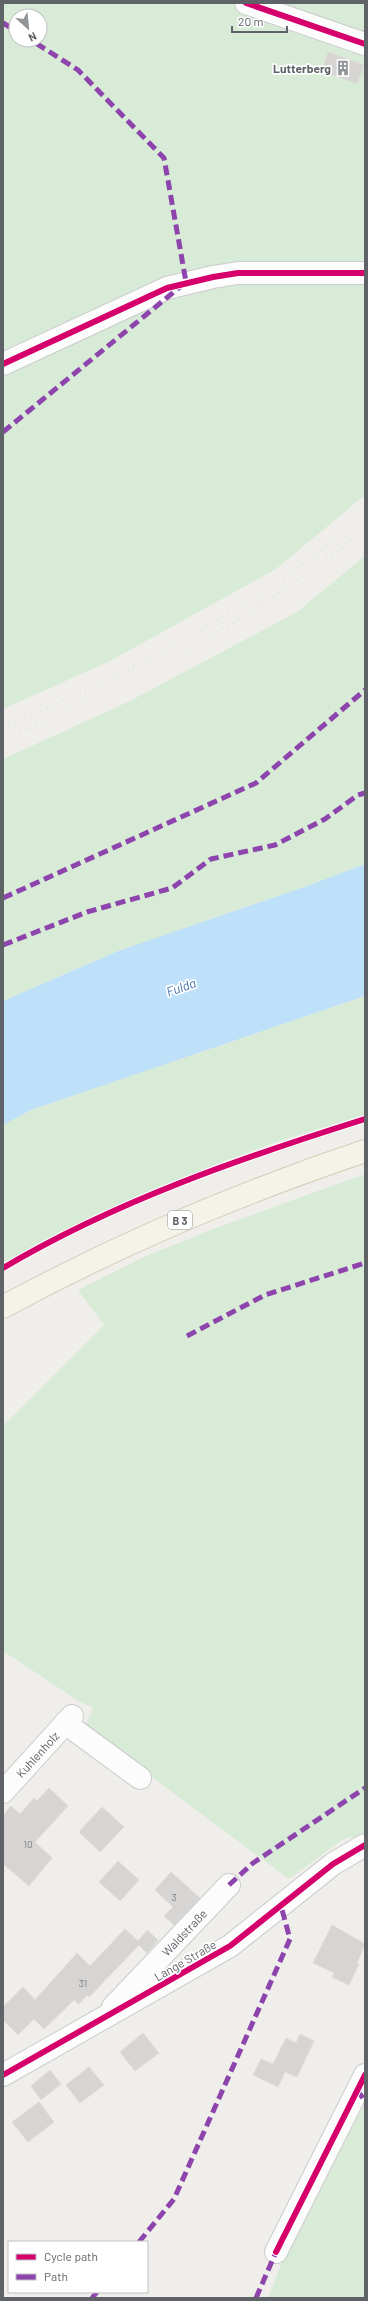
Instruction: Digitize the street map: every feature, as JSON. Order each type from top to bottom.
[{"type":"main road","name":"B 3","points":[[3,1307],[106,1254],[169,1225],[298,1174],[365,1151]]},
{"type":"street","points":[[246,3],[365,44]]},
{"type":"street","points":[[3,364],[153,294],[186,282],[238,273],[365,273]]},
{"type":"street","name":"Kuhlenholz","points":[[3,1792],[68,1719],[140,1778]]},
{"type":"street","name":"Lange Straße","points":[[3,2075],[230,1946],[333,1864],[365,1846]]},
{"type":"street","name":"Waldstraße","points":[[107,2016],[121,1996],[229,1885]]},
{"type":"street","points":[[276,2252],[365,2075]]},
{"type":"green space","points":[[3,3],[365,3],[365,495],[276,569],[110,661],[3,709]]},
{"type":"green space","points":[[365,556],[365,864],[307,886],[118,951],[3,1001],[3,759],[128,702],[297,612]]},
{"type":"green space","points":[[365,996],[365,1115],[279,1141],[214,1165],[131,1200],[3,1264],[3,1125],[31,1110]]},
{"type":"green space","points":[[365,1174],[365,1836],[343,1839],[289,1879],[85,1727],[93,1707],[80,1702],[3,1651],[3,1426],[104,1325],[78,1290],[144,1257],[216,1228]]},
{"type":"green space","points":[[365,2103],[365,2298],[268,2298],[286,2252]]},
{"type":"water","name":"Fulda","points":[[365,864],[365,996],[31,1110],[3,1125],[3,1001],[118,951],[307,886]]},
{"type":"building","name":"Lutterberg","points":[[328,52],[364,65],[357,84],[322,71]]},
{"type":"building","points":[[49,1788],[68,1806],[35,1842],[52,1858],[29,1886],[3,1864],[3,1816],[11,1806],[20,1814],[34,1798],[37,1801]]},
{"type":"building","points":[[102,1807],[124,1827],[100,1852],[79,1832]]},
{"type":"building","points":[[118,1861],[139,1880],[120,1901],[99,1882]]},
{"type":"building","points":[[171,1872],[200,1898],[174,1925],[164,1916],[173,1907],[155,1890]]},
{"type":"building","points":[[332,1925],[365,1944],[357,1963],[359,1964],[349,1985],[332,1977],[334,1973],[313,1963]]},
{"type":"building","points":[[125,1929],[138,1941],[147,1930],[158,1940],[147,1953],[139,1945],[89,1997],[87,1995],[79,2004],[74,2000],[44,2029],[34,2019],[18,2035],[3,2020],[3,2007],[23,1987],[35,2000],[77,1953],[90,1966]]},
{"type":"building","points":[[143,2033],[159,2053],[135,2071],[120,2052]]},
{"type":"building","points":[[300,2034],[314,2041],[297,2077],[285,2072],[278,2087],[253,2075],[261,2059],[273,2064],[286,2038],[296,2043]]},
{"type":"building","points":[[89,2067],[104,2085],[80,2103],[66,2085]]},
{"type":"building","points":[[50,2070],[61,2084],[41,2100],[31,2086]]},
{"type":"building","points":[[39,2102],[54,2122],[28,2142],[12,2122]]},
{"type":"railway","points":[[3,728],[99,684],[192,635],[281,579],[324,548],[365,515]]},
{"type":"railway","points":[[3,740],[100,695],[192,647],[236,621],[280,592],[365,528]]},
{"type":"marked path","points":[[3,23],[8,26]]},
{"type":"marked path","points":[[3,432],[186,282],[164,158],[78,70],[44,48]]},
{"type":"marked path","points":[[3,898],[256,783],[365,690]]},
{"type":"marked path","points":[[3,945],[87,912],[172,888],[211,859],[275,845],[325,819],[358,795],[365,793]]},
{"type":"marked path","points":[[187,1336],[265,1295],[365,1263]]},
{"type":"marked path","points":[[229,1885],[253,1863],[365,1788]]},
{"type":"marked path","points":[[140,2241],[174,2199],[290,1939],[281,1906]]},
{"type":"marked path","points":[[357,2090],[365,2101]]},
{"type":"marked path","points":[[256,2298],[276,2252]]},
{"type":"marked path","points":[[92,2298],[96,2293]]},
{"type":"cycle path","points":[[246,3],[365,44]]},
{"type":"cycle path","points":[[3,364],[167,288],[213,277],[238,273],[365,273]]},
{"type":"cycle path","points":[[3,1268],[90,1222],[180,1183],[272,1149],[365,1119]]},
{"type":"cycle path","points":[[3,2075],[230,1946],[333,1864],[365,1845]]},
{"type":"cycle path","points":[[276,2252],[365,2075]]},
{"type":"place","name":"Lutterberg","points":[[343,68]]}]
